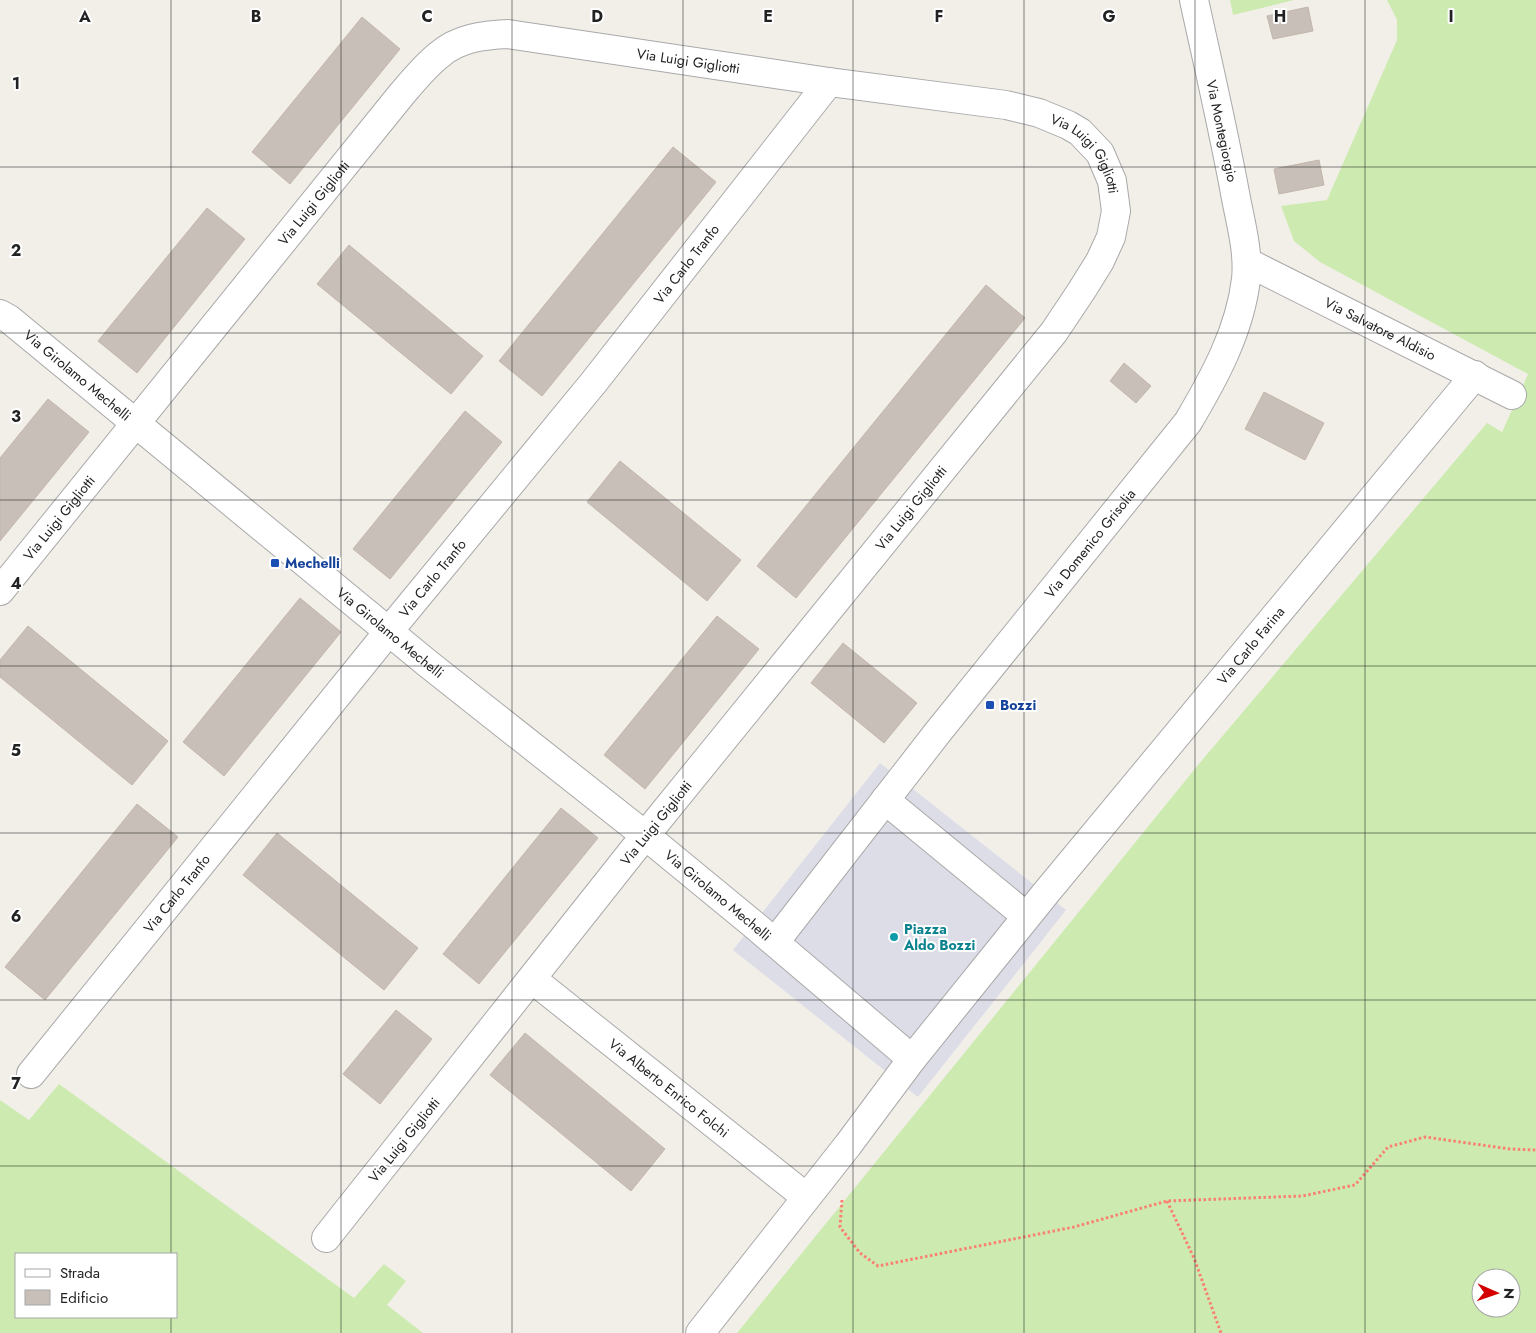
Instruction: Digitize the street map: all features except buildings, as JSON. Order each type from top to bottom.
[{"type":"street","name":"Via Montegiorgio","points":[[1194,0],[1232,176],[1247,262]]},
{"type":"street","name":"Via Luigi Gigliotti","points":[[0,591],[401,94],[440,54],[465,40],[487,35],[508,34],[829,82],[1006,105],[1039,113],[1068,124],[1090,141],[1100,152],[1107,167],[1115,197],[1115,224],[1100,261],[1054,332],[646,836],[326,1238]]},
{"type":"street","name":"Via Carlo Tranfo","points":[[31,1074],[389,631],[594,382],[829,82]]},
{"type":"street","name":"Via Salvatore Aldisio","points":[[1247,262],[1512,395]]},
{"type":"street","name":"Via Domenico Grisolia","points":[[885,800],[1188,422],[1220,364],[1234,329],[1242,301],[1247,262]]},
{"type":"street","name":"Via Girolamo Mechelli","points":[[3,312],[135,424],[776,942]]},
{"type":"street","name":"Via Carlo Farina","points":[[1026,916],[1475,375]]},
{"type":"street","points":[[700,1333],[848,1145],[912,1059],[1026,916],[885,800],[776,942],[912,1059]]},
{"type":"street","name":"Via Alberto Enrico Folchi","points":[[532,979],[806,1197]]},
{"type":"path","points":[[842,1200],[840,1227],[860,1253],[878,1266],[1074,1227],[1167,1200],[1302,1196],[1355,1185],[1388,1147],[1425,1137],[1510,1149],[1536,1150]]},
{"type":"path","points":[[1167,1200],[1194,1258],[1221,1333]]},
{"type":"green space","points":[[1230,0],[1294,0],[1233,15]]},
{"type":"green space","points":[[1387,0],[1536,0],[1536,1333],[737,1333],[1198,765],[1487,423],[1502,432],[1528,374],[1320,262],[1294,241],[1281,206],[1327,200],[1397,40],[1397,20]]},
{"type":"green space","points":[[59,1084],[354,1298],[384,1264],[406,1281],[387,1305],[423,1333],[0,1333],[0,1100],[29,1120]]},
{"type":"shaded area","name":"Piazza Aldo Bozzi","points":[[880,763],[1066,910],[918,1097],[733,950]]},
{"type":"place","name":"Mechelli","points":[[275,563]]},
{"type":"place","name":"Bozzi","points":[[990,705]]},
{"type":"place","name":"Piazza Aldo Bozzi","points":[[894,937]]}]
